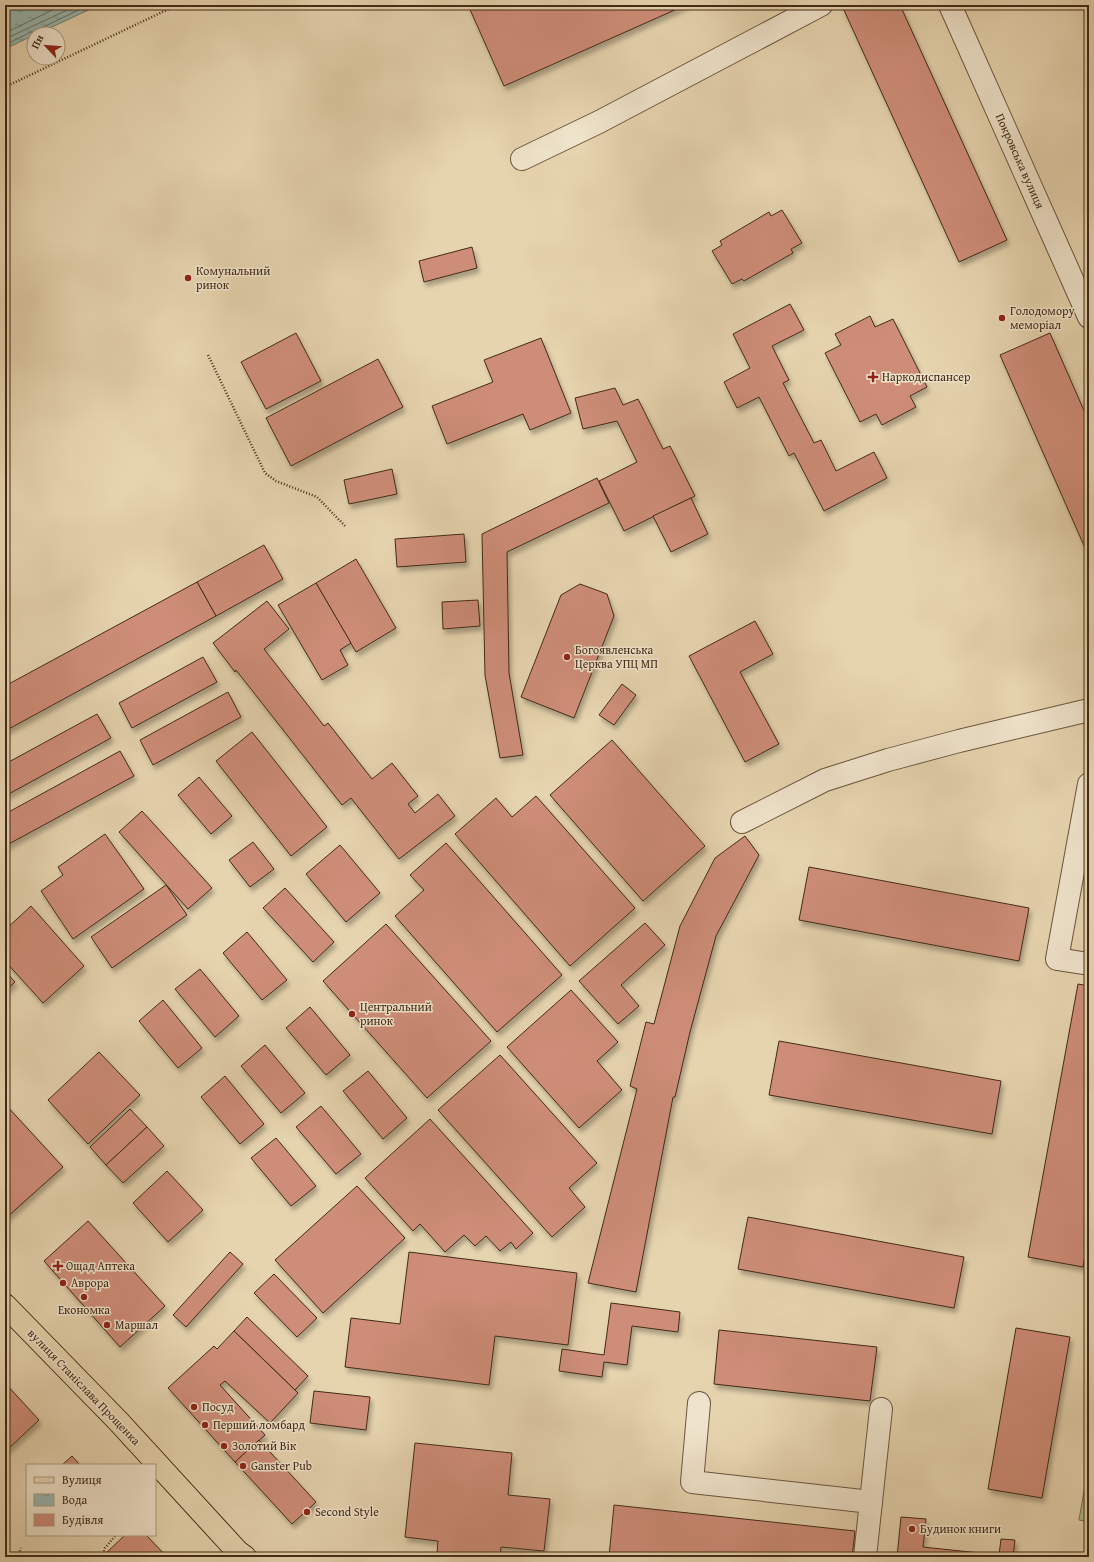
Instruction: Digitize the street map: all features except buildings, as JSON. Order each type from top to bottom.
[{"type":"main road","name":"вулиця Станіслава Прощенка","points":[[5,1305],[119,1422],[238,1552],[245,1557]]},
{"type":"street","points":[[522,159],[599,122],[821,5]]},
{"type":"street","name":"Покровська вулиця","points":[[950,5],[1089,317]]},
{"type":"street","points":[[742,822],[825,780],[888,760],[959,741],[1089,710]]},
{"type":"street","points":[[1089,784],[1057,959],[1089,964]]},
{"type":"street","points":[[699,1402],[692,1482],[871,1502]]},
{"type":"street","points":[[865,1557],[882,1409]]},
{"type":"path","points":[[5,87],[177,5]]},
{"type":"path","points":[[208,355],[265,473],[276,481],[317,497],[345,526]]},
{"type":"path","points":[[102,1557],[105,1548],[115,1536]]},
{"type":"path","points":[[18,1557],[21,1548]]},
{"type":"green space","points":[[1089,1462],[1089,1522],[1079,1520]]},
{"type":"water","points":[[5,5],[99,5],[54,26],[26,26],[26,39],[5,49]]},
{"type":"place","name":"Комунальний ринок","points":[[188,278]]},
{"type":"place","name":"Голодомору меморіал","points":[[1002,318]]},
{"type":"place","name":"Наркодиспансер","points":[[873,377]]},
{"type":"place","name":"Богоявленська Церква УПЦ МП","points":[[567,657]]},
{"type":"place","name":"Центральний ринок","points":[[352,1014]]},
{"type":"place","name":"Ощад Аптека","points":[[58,1266]]},
{"type":"place","name":"Аврора","points":[[63,1283]]},
{"type":"place","name":"Економка","points":[[84,1297]]},
{"type":"place","name":"Маршал","points":[[107,1325]]},
{"type":"place","name":"Посуд","points":[[194,1407]]},
{"type":"place","name":"Перший ломбард","points":[[205,1425]]},
{"type":"place","name":"Золотий Вік","points":[[224,1446]]},
{"type":"place","name":"Ganster Pub","points":[[243,1466]]},
{"type":"place","name":"Second Style","points":[[307,1512]]},
{"type":"place","name":"Будинок книги","points":[[912,1529]]}]
